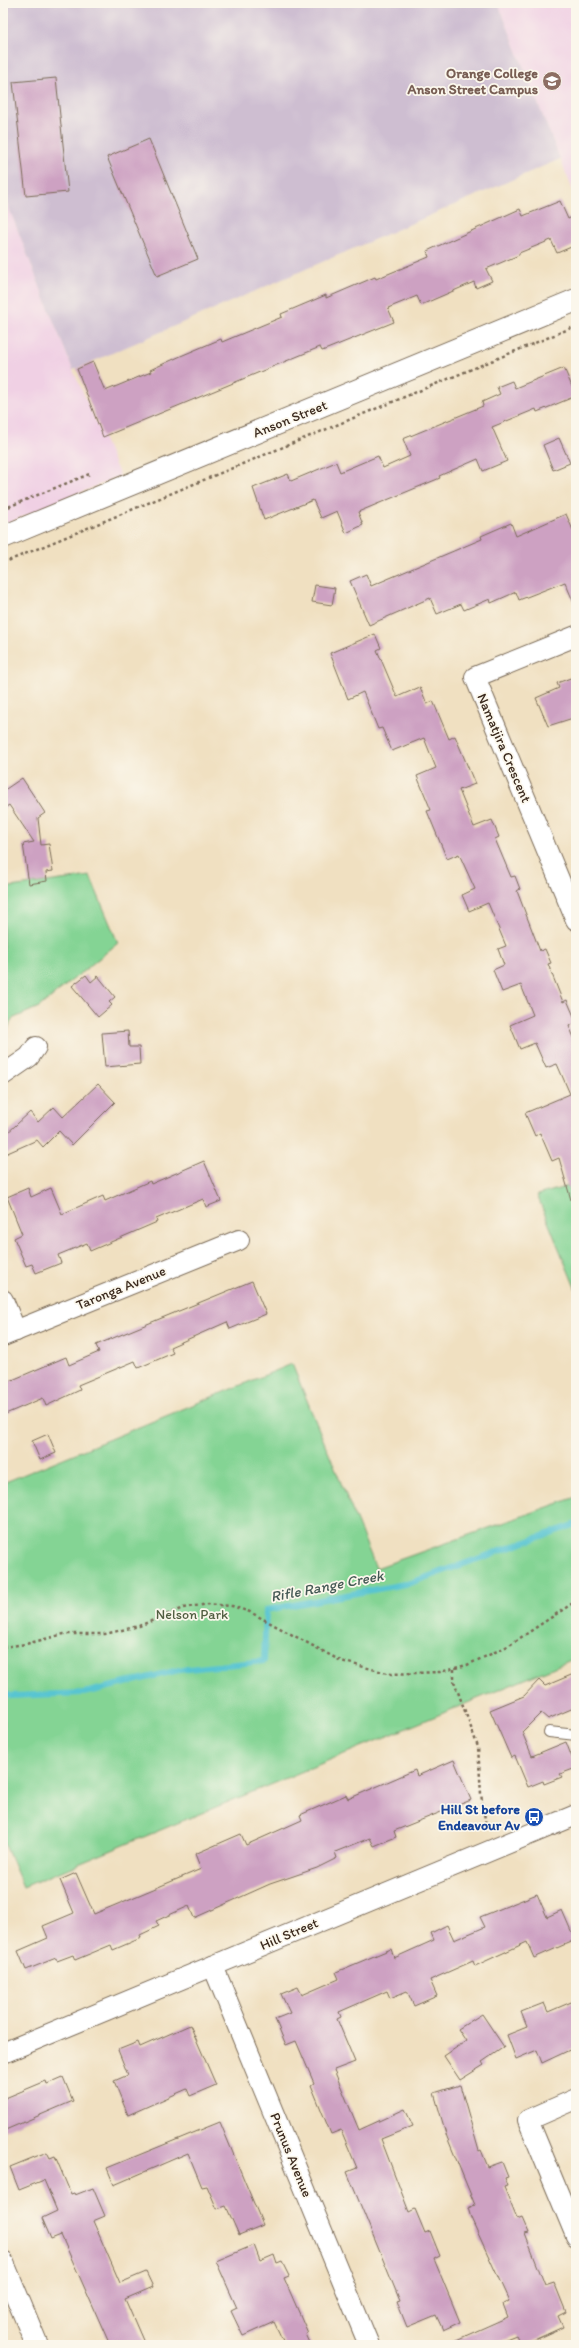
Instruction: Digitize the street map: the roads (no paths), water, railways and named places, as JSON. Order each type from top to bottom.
[{"type":"street","name":"Anson Street","points":[[3,537],[576,300]]},
{"type":"street","name":"Namatjira Crescent","points":[[576,636],[475,677],[576,920]]},
{"type":"street","points":[[3,1075],[29,1057],[36,1047]]},
{"type":"street","name":"Taronga Avenue","points":[[9,1334],[239,1240]]},
{"type":"street","points":[[3,1300],[9,1334]]},
{"type":"street","name":"Hill Street","points":[[3,2053],[576,1815]]},
{"type":"street","name":"Prunus Avenue","points":[[213,1966],[369,2345]]},
{"type":"street","points":[[576,2099],[528,2120],[576,2236]]},
{"type":"street","points":[[3,2263],[37,2345]]},
{"type":"lane","points":[[549,1732],[576,1735]]},
{"type":"waterway","name":"Rifle Range Creek","points":[[3,1693],[11,1696],[84,1693],[179,1670],[264,1661],[266,1610],[410,1583],[576,1524]]},
{"type":"place","name":"Orange College Anson Street Campus","points":[[552,81]]},
{"type":"place","name":"Hill St before Endeavour Av","points":[[534,1817]]},
{"type":"park label","name":"Nelson Park","points":[[192,1614]]}]
